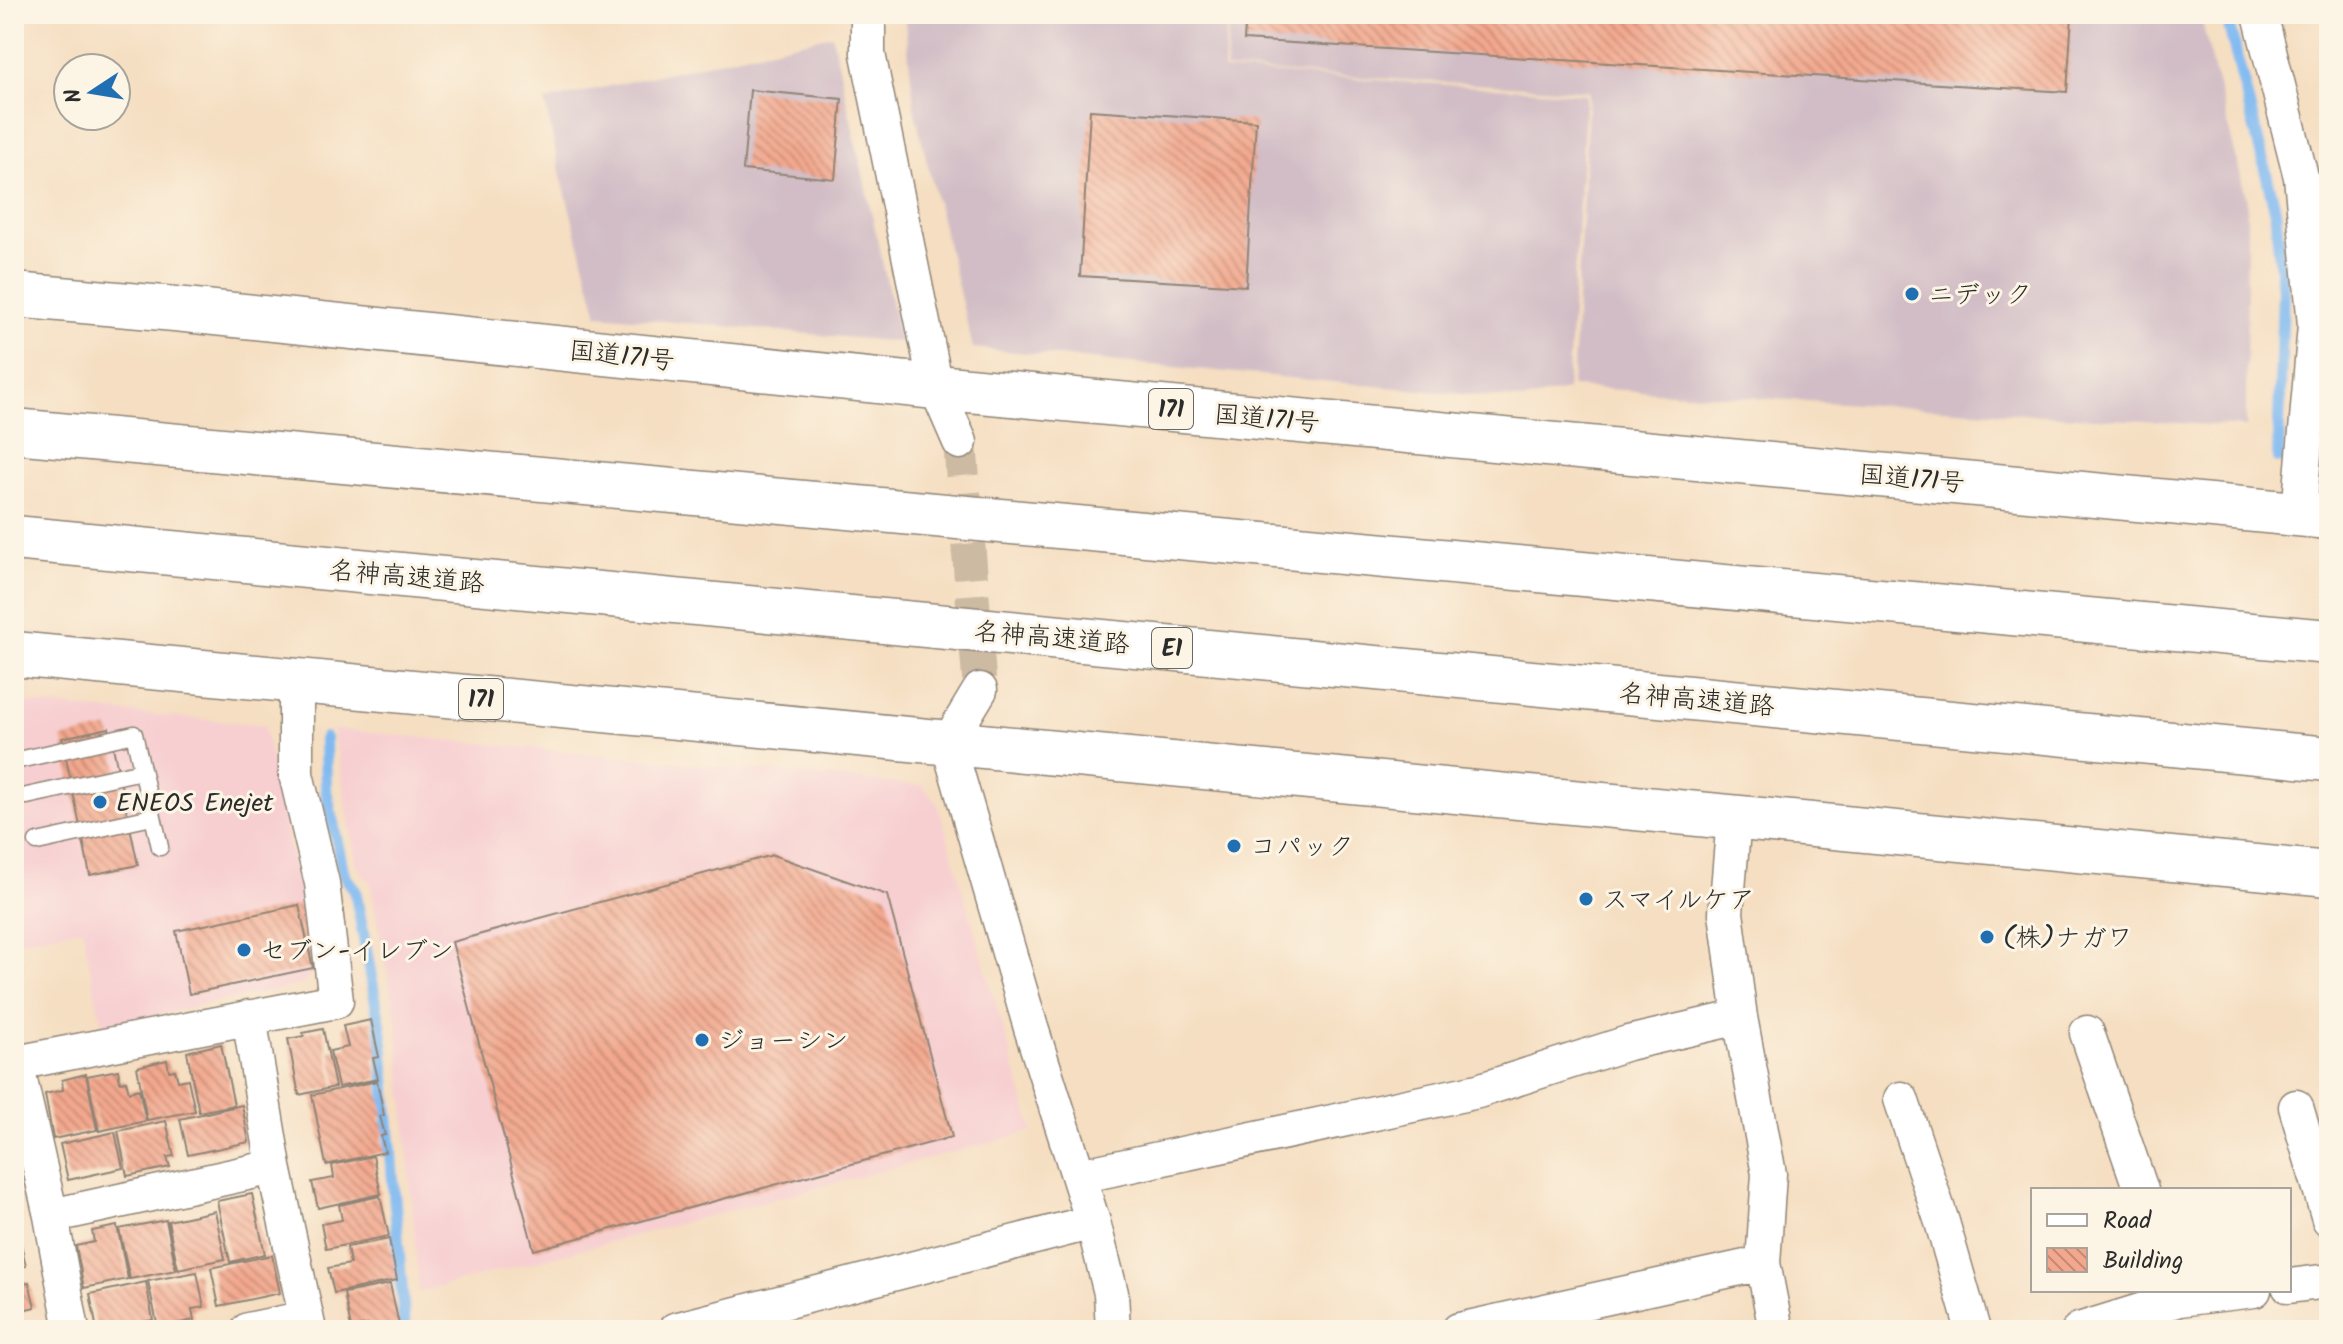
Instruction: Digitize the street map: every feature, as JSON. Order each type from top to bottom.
[{"type":"highway","name":"国道171号","points":[[14,295],[936,387],[2314,515]]},
{"type":"highway","points":[[14,431],[2329,642]]},
{"type":"highway","name":"名神高速道路","points":[[14,538],[2329,759]]},
{"type":"highway","name":"171","points":[[14,654],[2329,874]]},
{"type":"street","points":[[868,14],[868,54],[936,387],[960,442]]},
{"type":"street","points":[[2260,14],[2301,177],[2315,325],[2314,515]]},
{"type":"street","points":[[72,1330],[51,1216],[16,1063],[336,1001],[322,883],[296,774],[296,682]]},
{"type":"street","points":[[980,690],[948,743],[1031,1028],[1093,1222],[1111,1293],[1113,1330]]},
{"type":"street","points":[[1734,818],[1726,913],[1740,1017],[1769,1174],[1763,1263],[1776,1330]]},
{"type":"street","points":[[248,1330],[307,1324],[274,1167],[249,1017]]},
{"type":"street","points":[[1079,1176],[1478,1091],[1628,1043],[1740,1017]]},
{"type":"street","points":[[2087,1033],[2140,1188]]},
{"type":"street","points":[[1901,1099],[1942,1222],[1973,1330]]},
{"type":"street","points":[[2296,1107],[2329,1219]]},
{"type":"street","points":[[51,1216],[274,1167]]},
{"type":"street","points":[[675,1330],[1093,1222]]},
{"type":"street","points":[[1459,1330],[1763,1263]]},
{"type":"street","points":[[2291,1286],[2329,1281]]},
{"type":"street","points":[[2079,1330],[2178,1295],[2224,1292]]},
{"type":"lane","points":[[19,760],[134,734],[160,847]]},
{"type":"lane","points":[[27,796],[142,771]]},
{"type":"lane","points":[[37,842],[152,817]]},
{"type":"shaded area","points":[[904,14],[1227,14],[1224,70],[1586,94],[1567,390],[1525,400],[973,348],[915,113]]},
{"type":"shaded area","name":"ニデック","points":[[1229,14],[2200,14],[2247,201],[2246,427],[1572,387],[1589,91],[1226,69]]},
{"type":"shaded area","points":[[832,35],[900,342],[598,315],[559,168],[545,101]]},
{"type":"shaded area","points":[[14,702],[264,725],[315,967],[304,984],[102,1026],[82,928],[14,942]]},
{"type":"shaded area","points":[[333,729],[923,786],[938,805],[1033,1131],[419,1292],[397,1022],[370,882],[357,866]]},
{"type":"building","points":[[1246,14],[2072,14],[2067,92],[1244,40]]},
{"type":"building","points":[[750,90],[842,99],[835,179],[743,170]]},
{"type":"building","points":[[1090,110],[1256,121],[1246,286],[1080,276]]},
{"type":"building","name":"ENEOS Enejet","points":[[109,728],[138,865],[90,875],[62,738]]},
{"type":"building","name":"ジョーシン","points":[[773,855],[887,895],[952,1137],[534,1250],[452,942]]},
{"type":"building","name":"セブン-イレブン","points":[[299,905],[313,968],[189,994],[176,931]]},
{"type":"building","points":[[371,1020],[379,1057],[373,1058],[378,1079],[338,1087],[330,1051],[348,1047],[343,1026]]},
{"type":"building","points":[[323,1029],[335,1087],[299,1095],[288,1039]]},
{"type":"building","points":[[221,1044],[234,1105],[199,1112],[187,1052]]},
{"type":"building","points":[[167,1060],[169,1071],[175,1070],[178,1081],[188,1079],[195,1111],[147,1120],[137,1067]]},
{"type":"building","points":[[118,1070],[120,1082],[126,1081],[129,1092],[139,1089],[146,1121],[99,1131],[87,1076]]},
{"type":"building","points":[[86,1074],[97,1130],[53,1139],[45,1094],[63,1090],[62,1080]]},
{"type":"building","points":[[377,1081],[384,1115],[380,1116],[385,1152],[326,1165],[312,1095]]},
{"type":"building","points":[[242,1105],[249,1142],[188,1155],[180,1119]]},
{"type":"building","points":[[166,1121],[174,1156],[167,1157],[170,1167],[127,1176],[118,1131]]},
{"type":"building","points":[[115,1132],[123,1168],[68,1180],[60,1144]]},
{"type":"building","points":[[373,1156],[381,1194],[318,1208],[312,1182],[334,1178],[332,1165]]},
{"type":"building","points":[[252,1194],[265,1254],[230,1262],[217,1201]]},
{"type":"building","points":[[380,1196],[389,1236],[326,1249],[321,1224],[342,1220],[339,1205]]},
{"type":"building","points":[[215,1211],[225,1259],[178,1269],[168,1221]]},
{"type":"building","points":[[166,1220],[176,1270],[130,1279],[119,1229]]},
{"type":"building","points":[[117,1226],[128,1279],[84,1288],[76,1246],[94,1242],[92,1231]]},
{"type":"building","points":[[389,1239],[397,1280],[334,1293],[328,1268],[350,1264],[347,1247]]},
{"type":"building","points":[[20,1240],[26,1266],[14,1268],[14,1241]]},
{"type":"building","points":[[272,1255],[280,1293],[219,1306],[211,1268]]},
{"type":"building","points":[[197,1272],[204,1307],[192,1309],[194,1320],[158,1328],[148,1281]]},
{"type":"building","points":[[29,1282],[35,1307],[14,1312],[14,1285]]},
{"type":"building","points":[[146,1282],[153,1320],[97,1330],[90,1294]]},
{"type":"building","points":[[390,1284],[400,1329],[369,1330],[368,1325],[351,1328],[344,1293]]},
{"type":"building","points":[[39,1325],[40,1330],[20,1330],[20,1329]]},
{"type":"waterway","points":[[2226,14],[2275,209],[2283,290],[2278,458]]},
{"type":"waterway","points":[[325,738],[326,790],[344,875],[355,890],[381,1030],[405,1330]]},
{"type":"tunnel","points":[[960,442],[980,690]]},
{"type":"place","name":"ニデック","points":[[1912,294]]},
{"type":"place","name":"ENEOS Enejet","points":[[100,802]]},
{"type":"place","name":"コパック","points":[[1234,846]]},
{"type":"place","name":"スマイルケア","points":[[1586,899]]},
{"type":"place","name":"(株)ナガワ","points":[[1987,937]]},
{"type":"place","name":"セブン-イレブン","points":[[244,950]]},
{"type":"place","name":"ジョーシン","points":[[702,1040]]}]
